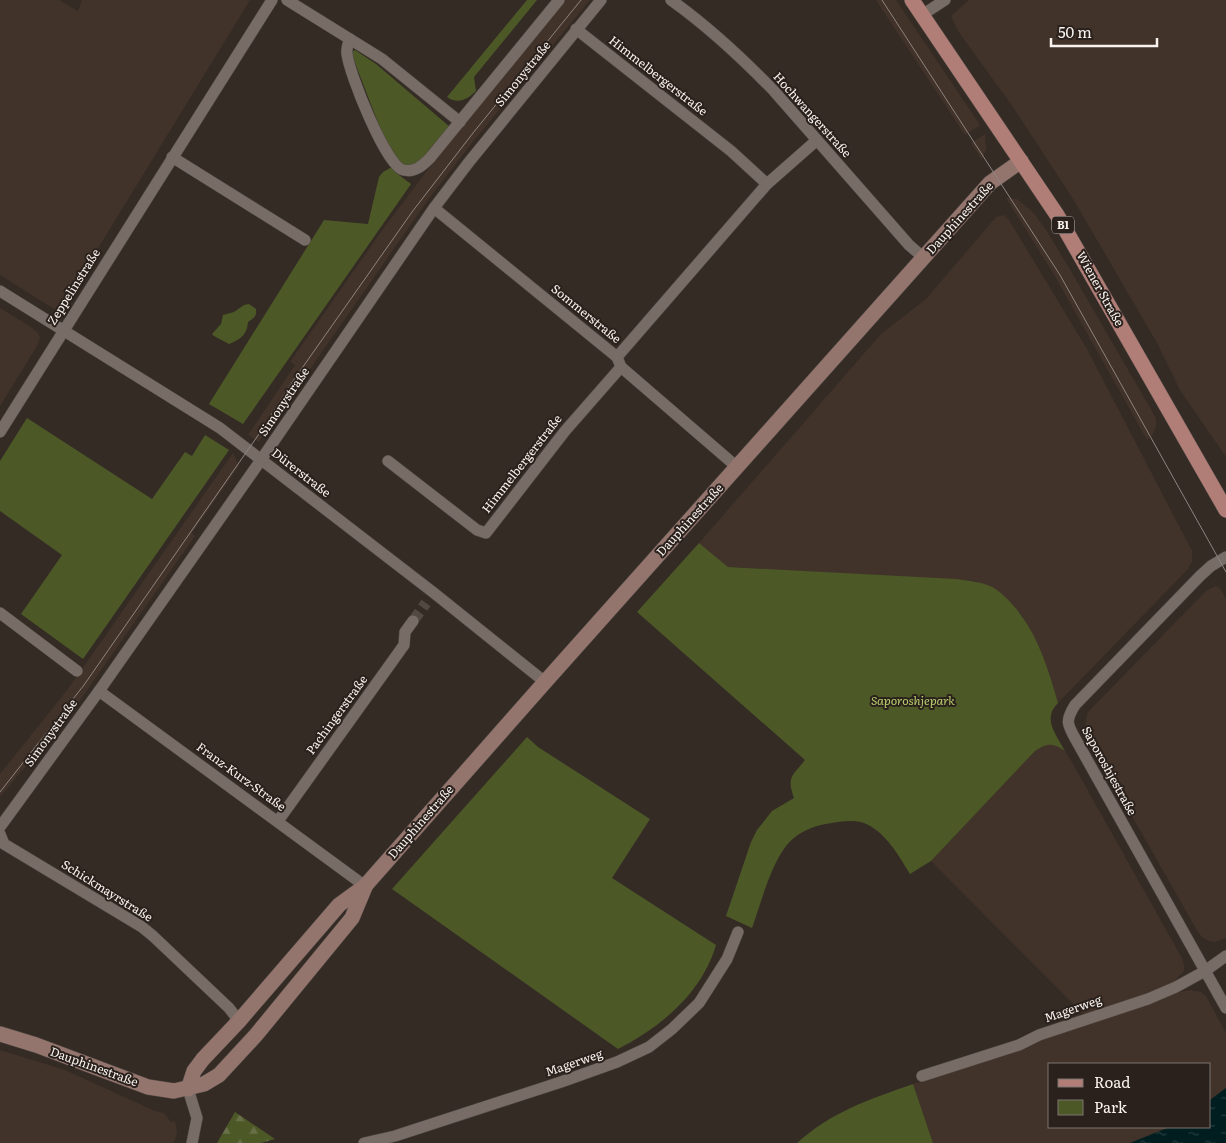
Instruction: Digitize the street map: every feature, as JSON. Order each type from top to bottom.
[{"type":"main road","name":"Wiener Straße","points":[[912,0],[1042,190],[1226,510]]},
{"type":"main road","name":"Dauphinestraße","points":[[188,1088],[194,1071],[203,1059],[239,1021],[339,906],[365,886],[990,183],[1021,161]]},
{"type":"main road","name":"Dauphinestraße","points":[[0,1034],[164,1091],[204,1084],[219,1075],[256,1035],[352,918],[365,886]]},
{"type":"street","name":"Zeppelinstraße","points":[[0,432],[272,0]]},
{"type":"street","points":[[287,0],[350,39],[382,59],[460,122],[421,167],[413,171],[397,167],[380,139],[356,84],[346,52],[350,39]]},
{"type":"street","name":"Simonystraße","points":[[460,122],[559,0]]},
{"type":"street","name":"Simonystraße","points":[[0,828],[261,460],[434,208],[469,162],[601,0]]},
{"type":"street","name":"Hochwangerstraße","points":[[671,0],[711,31],[750,67],[909,245],[924,258]]},
{"type":"street","points":[[922,15],[945,0]]},
{"type":"street","name":"Himmelbergerstraße","points":[[576,29],[731,152],[767,184]]},
{"type":"street","name":"Himmelbergerstraße","points":[[388,461],[477,530],[486,533],[619,362],[767,184],[817,140]]},
{"type":"street","points":[[172,157],[305,240]]},
{"type":"street","name":"Sommerstraße","points":[[434,208],[619,362],[737,467]]},
{"type":"street","name":"Dürerstraße","points":[[0,291],[220,428],[434,593],[545,682]]},
{"type":"street","name":"Saporoshjestraße","points":[[1226,557],[1211,566],[1200,576],[1075,705],[1068,720],[1076,740],[1226,1008]]},
{"type":"street","points":[[426,603],[434,593]]},
{"type":"street","points":[[0,613],[77,671]]},
{"type":"street","name":"Pachingerstraße","points":[[278,821],[404,645],[405,632],[413,621]]},
{"type":"street","name":"Franz-Kurz-Straße","points":[[99,691],[365,886]]},
{"type":"street","name":"Schickmayrstraße","points":[[0,834],[4,844],[129,919],[153,936],[229,1008],[239,1021]]},
{"type":"street","name":"Magerweg","points":[[364,1143],[401,1134],[596,1070],[649,1047],[672,1029],[699,1003],[727,959],[738,932]]},
{"type":"street","name":"Magerweg","points":[[922,1076],[1148,999],[1206,971],[1226,956]]},
{"type":"street","points":[[188,1088],[196,1118],[192,1143]]},
{"type":"shaded area","points":[[0,0],[59,0],[78,11],[82,0],[250,0],[59,312],[0,275]]},
{"type":"shaded area","points":[[562,0],[590,0],[430,197],[259,442],[248,435],[295,365],[290,362],[383,229],[457,131]]},
{"type":"shaded area","points":[[876,0],[896,0],[980,125],[965,135]]},
{"type":"shaded area","points":[[969,0],[1226,0],[1226,457],[1180,390],[1157,343],[1075,202],[1013,107],[958,31],[951,16]]},
{"type":"shaded area","points":[[985,134],[986,149],[982,160],[971,143]]},
{"type":"shaded area","points":[[1006,198],[1017,199],[1034,213],[1068,266],[1156,418],[1156,427],[1153,434],[1147,440],[1056,278]]},
{"type":"shaded area","points":[[1004,215],[1009,220],[1087,349],[1192,551],[1192,562],[1188,569],[1058,703],[1041,652],[1021,614],[976,581],[728,567],[699,543],[881,334],[926,299],[996,217]]},
{"type":"shaded area","points":[[0,308],[31,327],[38,333],[40,338],[0,406]]},
{"type":"shaded area","points":[[233,453],[239,466],[192,533],[195,536],[78,703],[0,797],[0,774],[68,689]]},
{"type":"shaded area","points":[[1215,586],[1220,588],[1226,599],[1226,938],[1215,942],[1202,937],[1198,932],[1086,735],[1085,728],[1087,714],[1091,709],[1206,591]]},
{"type":"shaded area","points":[[1047,744],[1055,744],[1065,751],[1069,757],[1182,958],[1184,965],[1184,971],[1174,982],[1153,992],[1083,1014],[931,861],[1034,752]]},
{"type":"shaded area","points":[[1191,990],[1201,992],[1206,996],[1226,1033],[1226,1088],[1211,1099],[1211,1063],[1048,1063],[1048,1128],[1168,1128],[1130,1143],[933,1143],[913,1084],[1180,992]]},
{"type":"shaded area","points":[[0,1050],[65,1070],[155,1111],[164,1113],[171,1122],[175,1121],[177,1133],[175,1140],[173,1143],[0,1143]]},
{"type":"green space","points":[[527,0],[537,0],[474,77],[476,91],[459,101],[447,97]]},
{"type":"green space","points":[[355,50],[376,64],[450,127],[419,164],[406,166],[395,158],[382,133],[352,55],[352,52]]},
{"type":"green space","points":[[392,167],[395,172],[411,184],[243,424],[209,404],[324,220],[368,224],[379,177],[383,172]]},
{"type":"green space","points":[[249,304],[256,309],[256,313],[248,322],[245,333],[240,338],[229,344],[212,334],[221,324],[223,315],[234,312]]},
{"type":"green space","points":[[27,418],[152,499],[185,452],[192,456],[205,435],[229,450],[83,659],[21,614],[62,555],[0,511],[0,461]]},
{"type":"green space","name":"Saporoshjepark","points":[[699,543],[728,567],[956,579],[978,582],[993,587],[1020,613],[1043,657],[1058,703],[1051,715],[1052,727],[1065,751],[1057,746],[1046,745],[1034,752],[931,861],[910,874],[891,845],[872,827],[855,821],[821,825],[799,834],[786,846],[770,875],[752,928],[726,916],[751,842],[757,830],[772,811],[794,798],[791,785],[792,777],[805,760],[637,612]]},
{"type":"green space","points":[[527,737],[538,747],[650,819],[612,878],[716,945],[710,962],[701,978],[678,1007],[649,1030],[618,1049],[392,889]]},
{"type":"green space","points":[[913,1084],[933,1143],[797,1143],[838,1114],[866,1101]]},
{"type":"green space","points":[[235,1112],[275,1139],[261,1143],[217,1143]]},
{"type":"water","points":[[1226,1088],[1226,1143],[1130,1143],[1168,1128],[1211,1128],[1211,1099]]},
{"type":"tunnel","points":[[413,621],[426,603]]},
{"type":"tram line","points":[[0,792],[84,685],[412,212],[473,133],[581,0]]},
{"type":"tram line","points":[[882,0],[1060,275],[1226,572]]}]
